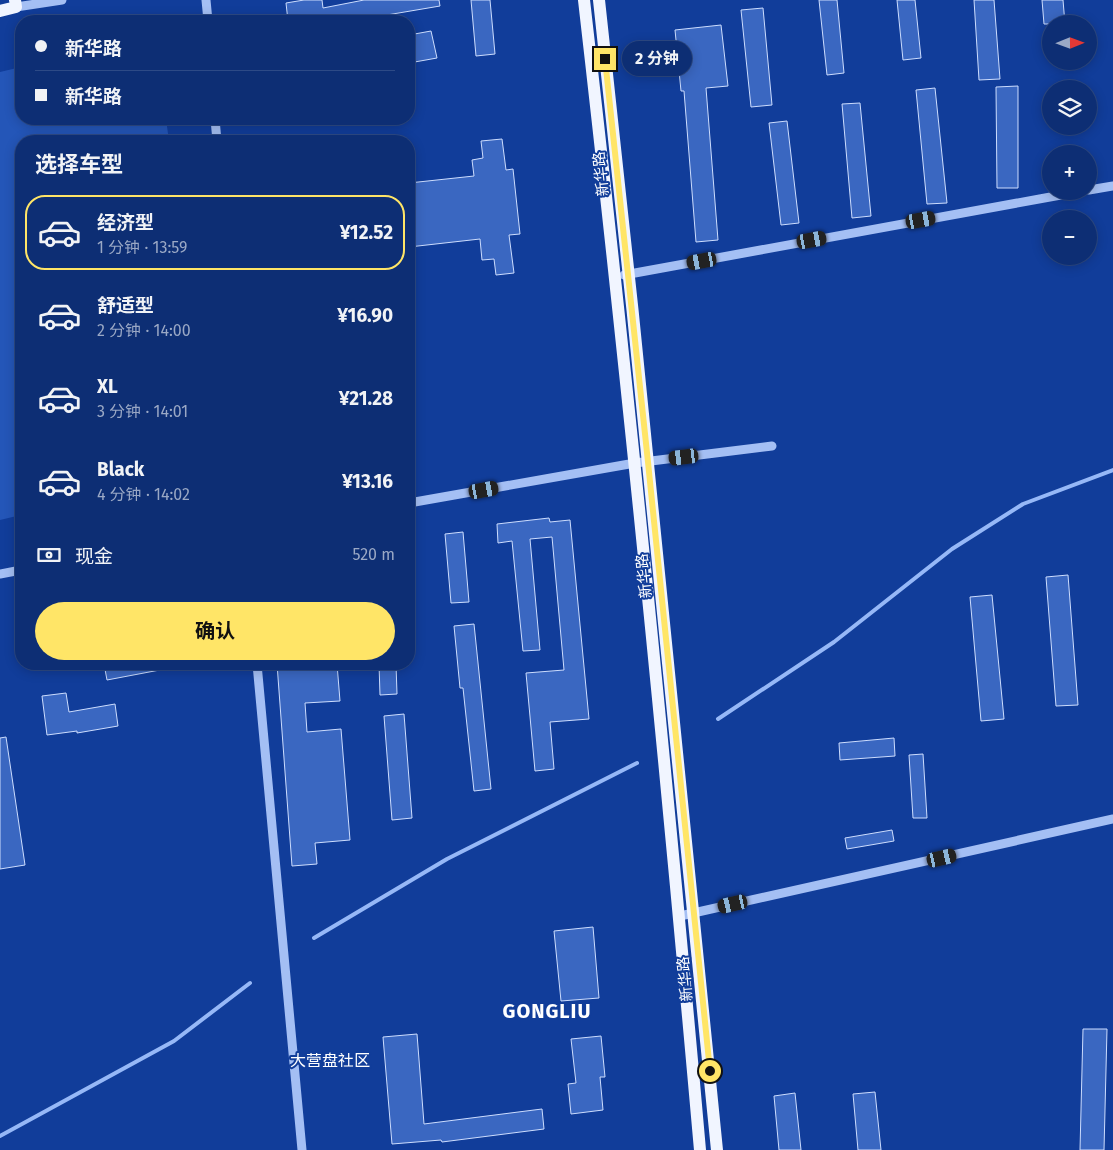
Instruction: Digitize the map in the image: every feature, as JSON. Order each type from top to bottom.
[{"type":"main road","name":"新华路","points":[[584,0],[616,276],[635,463],[680,916],[700,1150]]},
{"type":"main road","name":"新华路","points":[[599,0],[695,913],[717,1150]]},
{"type":"main road","points":[[0,11],[15,4]]},
{"type":"street","points":[[15,4],[62,0]]},
{"type":"street","points":[[206,0],[207,15]]},
{"type":"street","points":[[1097,189],[1113,186]]},
{"type":"street","points":[[616,276],[1042,198]]},
{"type":"street","points":[[415,502],[635,463],[772,446]]},
{"type":"street","points":[[0,574],[15,571]]},
{"type":"street","points":[[258,670],[302,1150]]},
{"type":"street","points":[[680,916],[1113,819]]},
{"type":"shaded area","points":[[15,68],[15,125],[167,125],[168,135],[15,135],[15,516],[0,520],[0,72]]},
{"type":"building","points":[[322,0],[323,8],[364,0],[439,0],[440,6],[387,15],[287,15],[286,3]]},
{"type":"building","points":[[471,0],[490,0],[495,54],[476,56]]},
{"type":"building","points":[[819,0],[837,0],[844,73],[827,75]]},
{"type":"building","points":[[897,0],[915,0],[921,58],[903,60]]},
{"type":"building","points":[[974,0],[994,0],[1000,79],[979,80]]},
{"type":"building","points":[[1042,0],[1063,0],[1064,15],[1043,15]]},
{"type":"building","points":[[763,8],[772,105],[751,107],[741,10]]},
{"type":"building","points":[[721,25],[728,86],[706,88],[718,240],[696,242],[684,91],[681,91],[675,30]]},
{"type":"building","points":[[431,31],[437,58],[415,62],[415,34]]},
{"type":"building","points":[[1018,86],[1018,188],[997,188],[996,87]]},
{"type":"building","points":[[935,88],[947,203],[927,204],[916,90]]},
{"type":"building","points":[[860,103],[871,216],[852,218],[842,104]]},
{"type":"building","points":[[787,121],[799,223],[781,225],[769,123]]},
{"type":"building","points":[[502,139],[506,170],[513,169],[520,234],[509,235],[514,273],[496,275],[494,259],[482,260],[480,239],[415,246],[415,182],[474,176],[472,160],[483,158],[481,141]]},
{"type":"building","points":[[549,518],[550,522],[570,520],[589,719],[550,722],[554,769],[535,771],[526,673],[564,670],[552,537],[530,539],[540,650],[523,651],[512,541],[498,543],[497,524]]},
{"type":"building","points":[[463,532],[469,602],[451,603],[445,534]]},
{"type":"building","points":[[1068,575],[1078,705],[1056,706],[1046,577]]},
{"type":"building","points":[[992,595],[1004,719],[981,721],[970,597]]},
{"type":"building","points":[[474,624],[491,789],[474,791],[463,688],[460,688],[454,626]]},
{"type":"building","points":[[105,670],[160,670],[107,680]]},
{"type":"building","points":[[277,670],[337,670],[340,701],[305,703],[307,732],[341,729],[350,840],[315,843],[317,864],[292,866]]},
{"type":"building","points":[[379,670],[396,670],[397,694],[380,695]]},
{"type":"building","points":[[66,693],[69,712],[115,704],[118,726],[77,733],[77,731],[47,735],[42,696]]},
{"type":"building","points":[[404,714],[412,818],[392,820],[384,716]]},
{"type":"building","points":[[6,737],[25,865],[0,869],[0,738]]},
{"type":"building","points":[[894,738],[895,756],[840,760],[839,743]]},
{"type":"building","points":[[923,754],[927,818],[913,818],[909,755]]},
{"type":"building","points":[[892,830],[894,841],[847,849],[845,838]]},
{"type":"building","points":[[593,927],[599,998],[561,1001],[554,931]]},
{"type":"building","points":[[1083,1029],[1107,1029],[1104,1150],[1080,1150]]},
{"type":"building","points":[[417,1034],[424,1124],[542,1109],[544,1129],[442,1142],[441,1140],[392,1144],[383,1037]]},
{"type":"building","points":[[601,1036],[605,1077],[600,1077],[603,1110],[571,1114],[568,1084],[576,1083],[571,1039]]},
{"type":"building","points":[[875,1092],[881,1150],[858,1150],[853,1094]]},
{"type":"building","points":[[795,1093],[801,1150],[779,1150],[774,1096]]},
{"type":"waterway","points":[[718,719],[834,642],[952,549],[1023,504],[1113,470]]},
{"type":"waterway","points":[[314,938],[447,859],[637,763]]},
{"type":"waterway","points":[[0,1136],[174,1041],[250,983]]},
{"type":"district","name":"GONGLIU","points":[[547,1011]]},
{"type":"district","name":"大营盘社区","points":[[330,1060]]},
{"type":"route","points":[[605,59],[710,1071]]}]
